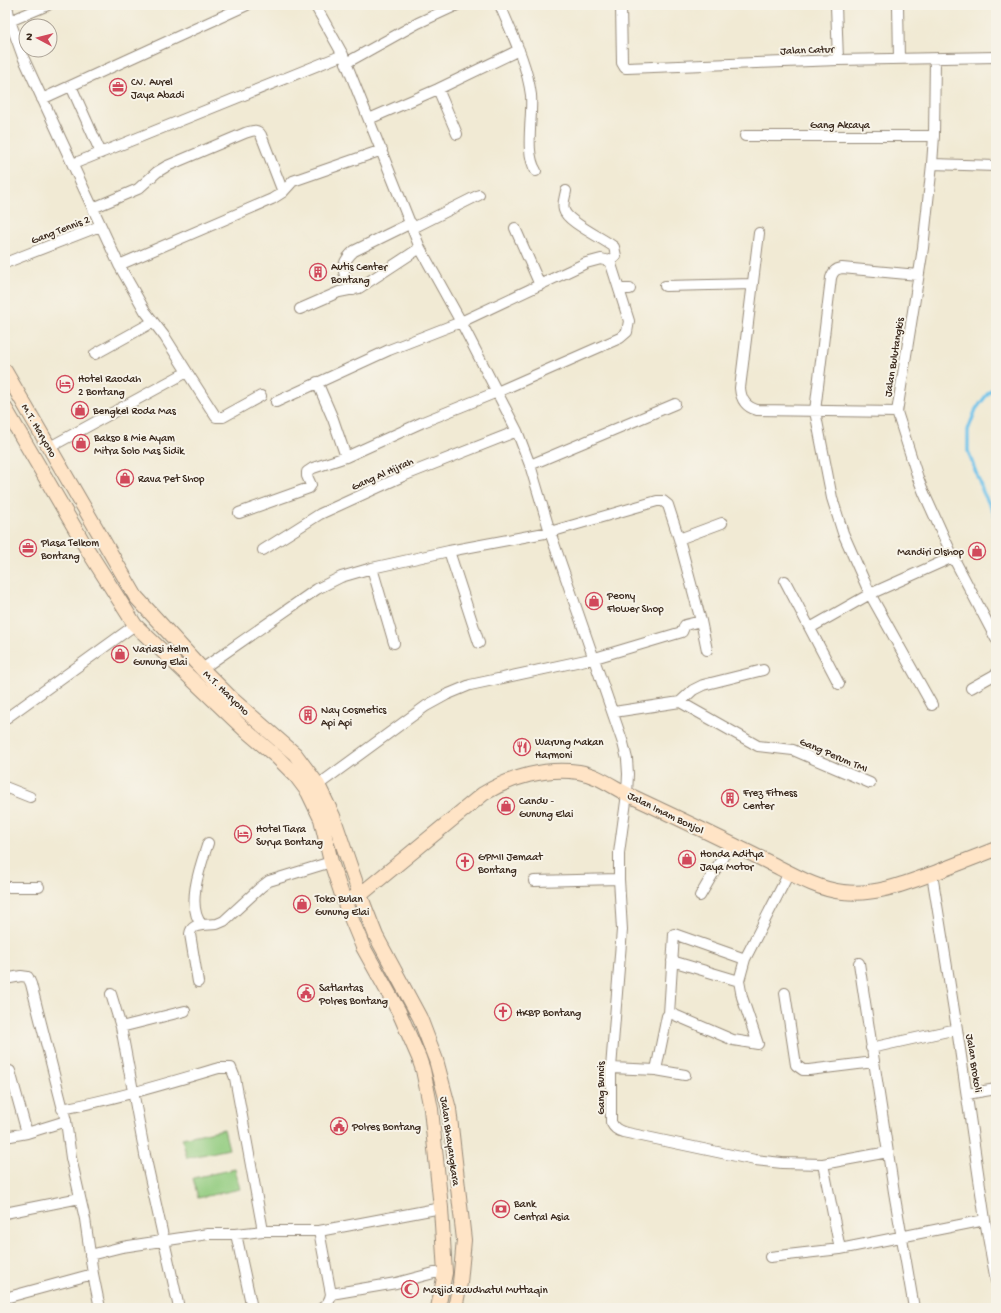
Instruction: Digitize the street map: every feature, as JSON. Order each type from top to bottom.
[{"type":"main road","name":"M.T. Haryono","points":[[5,371],[136,597],[202,669],[232,699],[295,754],[318,785],[333,816],[360,895]]},
{"type":"main road","name":"M.T. Haryono","points":[[5,408],[87,549],[135,625],[244,729],[278,758],[296,776],[308,792],[321,820],[331,862],[344,901]]},
{"type":"main road","points":[[42,471],[59,463]]},
{"type":"main road","name":"Jalan Imam Bonjol","points":[[344,901],[360,895],[483,794],[498,785],[523,776],[559,771],[579,772],[593,775],[627,794],[731,843],[789,873],[824,888],[843,892],[882,890],[908,883],[986,853]]},
{"type":"main road","name":"Jalan Bhayangkara","points":[[360,895],[376,936],[420,1018],[436,1060],[449,1109],[464,1240],[460,1283],[455,1308]]},
{"type":"main road","name":"Jalan Bhayangkara","points":[[344,901],[363,947],[399,1012],[424,1070],[431,1109],[441,1208],[445,1273],[438,1308]]},
{"type":"main road","points":[[437,1168],[455,1166]]},
{"type":"main road","points":[[441,1208],[459,1205]]},
{"type":"street","points":[[7,5],[10,21],[23,57],[100,226],[136,297],[188,372],[216,417],[223,417],[261,396]]},
{"type":"street","points":[[10,21],[48,5]]},
{"type":"street","points":[[42,99],[247,5]]},
{"type":"street","name":"Gang Buncis","points":[[315,5],[344,59],[382,150],[420,248],[461,322],[517,430],[530,466],[550,532],[614,712],[627,759],[627,794],[619,847],[622,930],[611,1068],[611,1122],[617,1130],[623,1132],[755,1160],[782,1163],[823,1164],[888,1152]]},
{"type":"street","points":[[73,164],[344,59],[457,5]]},
{"type":"street","points":[[500,5],[525,67],[531,96],[530,160],[536,171]]},
{"type":"street","name":"Jalan Catur","points":[[621,5],[622,63],[625,68],[629,69],[838,60],[996,57]]},
{"type":"street","points":[[836,5],[838,60]]},
{"type":"street","points":[[898,5],[899,59]]},
{"type":"street","points":[[369,120],[438,89],[518,50]]},
{"type":"street","name":"Jalan Bulutangkis","points":[[935,59],[932,164],[918,275],[897,412],[918,478],[953,557],[996,639]]},
{"type":"street","points":[[71,86],[100,153]]},
{"type":"street","points":[[438,89],[457,134]]},
{"type":"street","points":[[93,208],[138,188],[157,172],[167,166],[252,131],[259,132],[283,192]]},
{"type":"street","name":"Gang Akcaya","points":[[745,136],[934,136]]},
{"type":"street","points":[[119,265],[272,199],[283,192],[293,181],[382,150]]},
{"type":"street","points":[[932,164],[996,166]]},
{"type":"street","points":[[566,191],[563,205],[564,211],[576,223],[614,246],[616,256],[610,261]]},
{"type":"street","points":[[353,290],[345,279],[344,263],[348,256],[354,251],[479,195]]},
{"type":"street","name":"Gang Tennis 2","points":[[5,263],[100,226]]},
{"type":"street","points":[[515,228],[540,284]]},
{"type":"street","points":[[759,233],[754,284],[740,388],[743,401],[757,410],[897,412]]},
{"type":"street","points":[[300,309],[339,292],[353,290],[365,285],[420,248]]},
{"type":"street","points":[[276,402],[389,350],[461,322],[586,263],[601,259],[610,261]]},
{"type":"street","points":[[239,513],[309,488],[311,485],[307,476],[308,471],[346,457],[423,422],[498,392],[624,336],[627,332],[629,320],[610,261]]},
{"type":"street","points":[[918,275],[842,268],[837,268],[833,272],[831,278],[815,411],[835,509],[843,533],[870,594],[932,705]]},
{"type":"street","points":[[665,286],[754,284]]},
{"type":"street","points":[[619,289],[630,289]]},
{"type":"street","points":[[95,354],[153,322]]},
{"type":"street","points":[[50,447],[188,372]]},
{"type":"street","points":[[317,382],[333,419],[346,457]]},
{"type":"street","points":[[530,466],[675,404]]},
{"type":"street","name":"Gang Al Hijrah","points":[[263,550],[320,514],[403,476],[517,430]]},
{"type":"street","points":[[202,669],[317,589],[341,577],[372,568],[449,551],[550,532],[657,500],[663,501],[668,505],[701,621],[707,650]]},
{"type":"street","points":[[678,539],[722,523]]},
{"type":"street","points":[[449,551],[479,642]]},
{"type":"street","points":[[810,628],[870,594],[953,557]]},
{"type":"street","points":[[372,568],[394,643]]},
{"type":"street","points":[[785,581],[839,684]]},
{"type":"street","points":[[318,785],[426,706],[446,695],[470,685],[595,658],[682,632],[686,625],[701,621]]},
{"type":"street","points":[[5,719],[135,625]]},
{"type":"street","points":[[614,712],[680,702],[693,690],[703,685],[763,670]]},
{"type":"street","points":[[971,688],[996,674]]},
{"type":"street","name":"Gang Perum TMI","points":[[680,702],[758,746],[794,750],[870,783]]},
{"type":"street","points":[[5,787],[30,797]]},
{"type":"street","points":[[202,925],[198,920],[195,893],[197,874],[208,843]]},
{"type":"street","points":[[700,896],[731,843]]},
{"type":"street","points":[[198,982],[190,934],[194,927],[217,924],[224,921],[269,881],[331,862]]},
{"type":"street","points":[[669,1014],[672,1013],[733,1040],[758,1044],[742,997],[739,981],[745,959],[789,873]]},
{"type":"street","name":"Jalan Brokoli","points":[[932,874],[967,1094],[985,1220],[996,1281]]},
{"type":"street","points":[[534,882],[619,878]]},
{"type":"street","points":[[5,887],[39,887]]},
{"type":"street","points":[[656,1070],[669,1014],[674,936],[676,934],[745,959]]},
{"type":"street","points":[[672,961],[739,981]]},
{"type":"street","points":[[859,963],[871,1048],[914,1308]]},
{"type":"street","points":[[5,979],[21,976],[28,977],[31,984],[66,1121],[71,1158],[80,1198],[100,1308]]},
{"type":"street","points":[[785,993],[796,1065],[799,1068],[809,1070],[874,1062]]},
{"type":"street","points":[[111,994],[121,1027],[145,1155],[179,1308]]},
{"type":"street","points":[[121,1027],[185,1010]]},
{"type":"street","points":[[871,1048],[957,1029]]},
{"type":"street","points":[[62,1109],[91,1104],[219,1068],[231,1068],[235,1078],[264,1231]]},
{"type":"street","points":[[611,1068],[656,1070],[685,1075]]},
{"type":"street","points":[[10,1072],[27,1133]]},
{"type":"street","points":[[967,1094],[996,1089]]},
{"type":"street","points":[[5,1137],[27,1133],[66,1121]]},
{"type":"street","points":[[823,1164],[840,1249]]},
{"type":"street","points":[[5,1213],[80,1198]]},
{"type":"street","points":[[90,1255],[122,1247],[208,1234],[236,1234],[264,1231],[319,1231],[441,1208]]},
{"type":"street","points":[[770,1256],[840,1249],[985,1220]]},
{"type":"street","points":[[319,1231],[331,1294],[330,1299],[322,1308]]},
{"type":"street","points":[[236,1234],[252,1308]]},
{"type":"street","points":[[331,1294],[396,1283],[434,1273],[445,1273]]},
{"type":"street","points":[[5,1298],[93,1274]]},
{"type":"green space","points":[[224,1129],[229,1149],[187,1158],[182,1138]]},
{"type":"green space","points":[[235,1169],[240,1189],[198,1198],[193,1178]]},
{"type":"waterway","points":[[996,386],[989,392],[976,409],[968,430],[968,451],[983,492],[996,517]]},
{"type":"place","name":"CV. Aurel Jaya Abadi","points":[[118,87]]},
{"type":"place","name":"Autis Center Bontang","points":[[318,272]]},
{"type":"place","name":"Hotel Raodah 2 Bontang","points":[[65,384]]},
{"type":"place","name":"Bengkel Roda Mas","points":[[80,410]]},
{"type":"place","name":"Bakso & Mie Ayam Mitra Solo Mas Sidik","points":[[81,443]]},
{"type":"place","name":"Rava Pet Shop","points":[[125,478]]},
{"type":"place","name":"Plasa Telkom Bontang","points":[[28,548]]},
{"type":"place","name":"Mandiri Olshop","points":[[977,551]]},
{"type":"place","name":"Peony Flower Shop","points":[[594,601]]},
{"type":"place","name":"Variasi Helm Gunung Elai","points":[[120,654]]},
{"type":"place","name":"Nay Cosmetics Api Api","points":[[308,715]]},
{"type":"place","name":"Warung Makan Harmoni","points":[[522,747]]},
{"type":"place","name":"Frez Fitness Center","points":[[730,798]]},
{"type":"place","name":"Candu - Gunung Elai","points":[[506,806]]},
{"type":"place","name":"Hotel Tiara Surya Bontang","points":[[243,834]]},
{"type":"place","name":"Honda Aditya Jaya Motor","points":[[687,859]]},
{"type":"place","name":"GPMII Jemaat Bontang","points":[[465,862]]},
{"type":"place","name":"Toko Bulan Gunung Elai","points":[[302,904]]},
{"type":"place","name":"Satlantas Polres Bontang","points":[[306,993]]},
{"type":"place","name":"HKBP Bontang","points":[[503,1012]]},
{"type":"place","name":"Polres Bontang","points":[[339,1126]]},
{"type":"place","name":"Bank Central Asia","points":[[501,1209]]},
{"type":"place","name":"Masjid Raudhatul Muttaqin","points":[[410,1289]]}]
